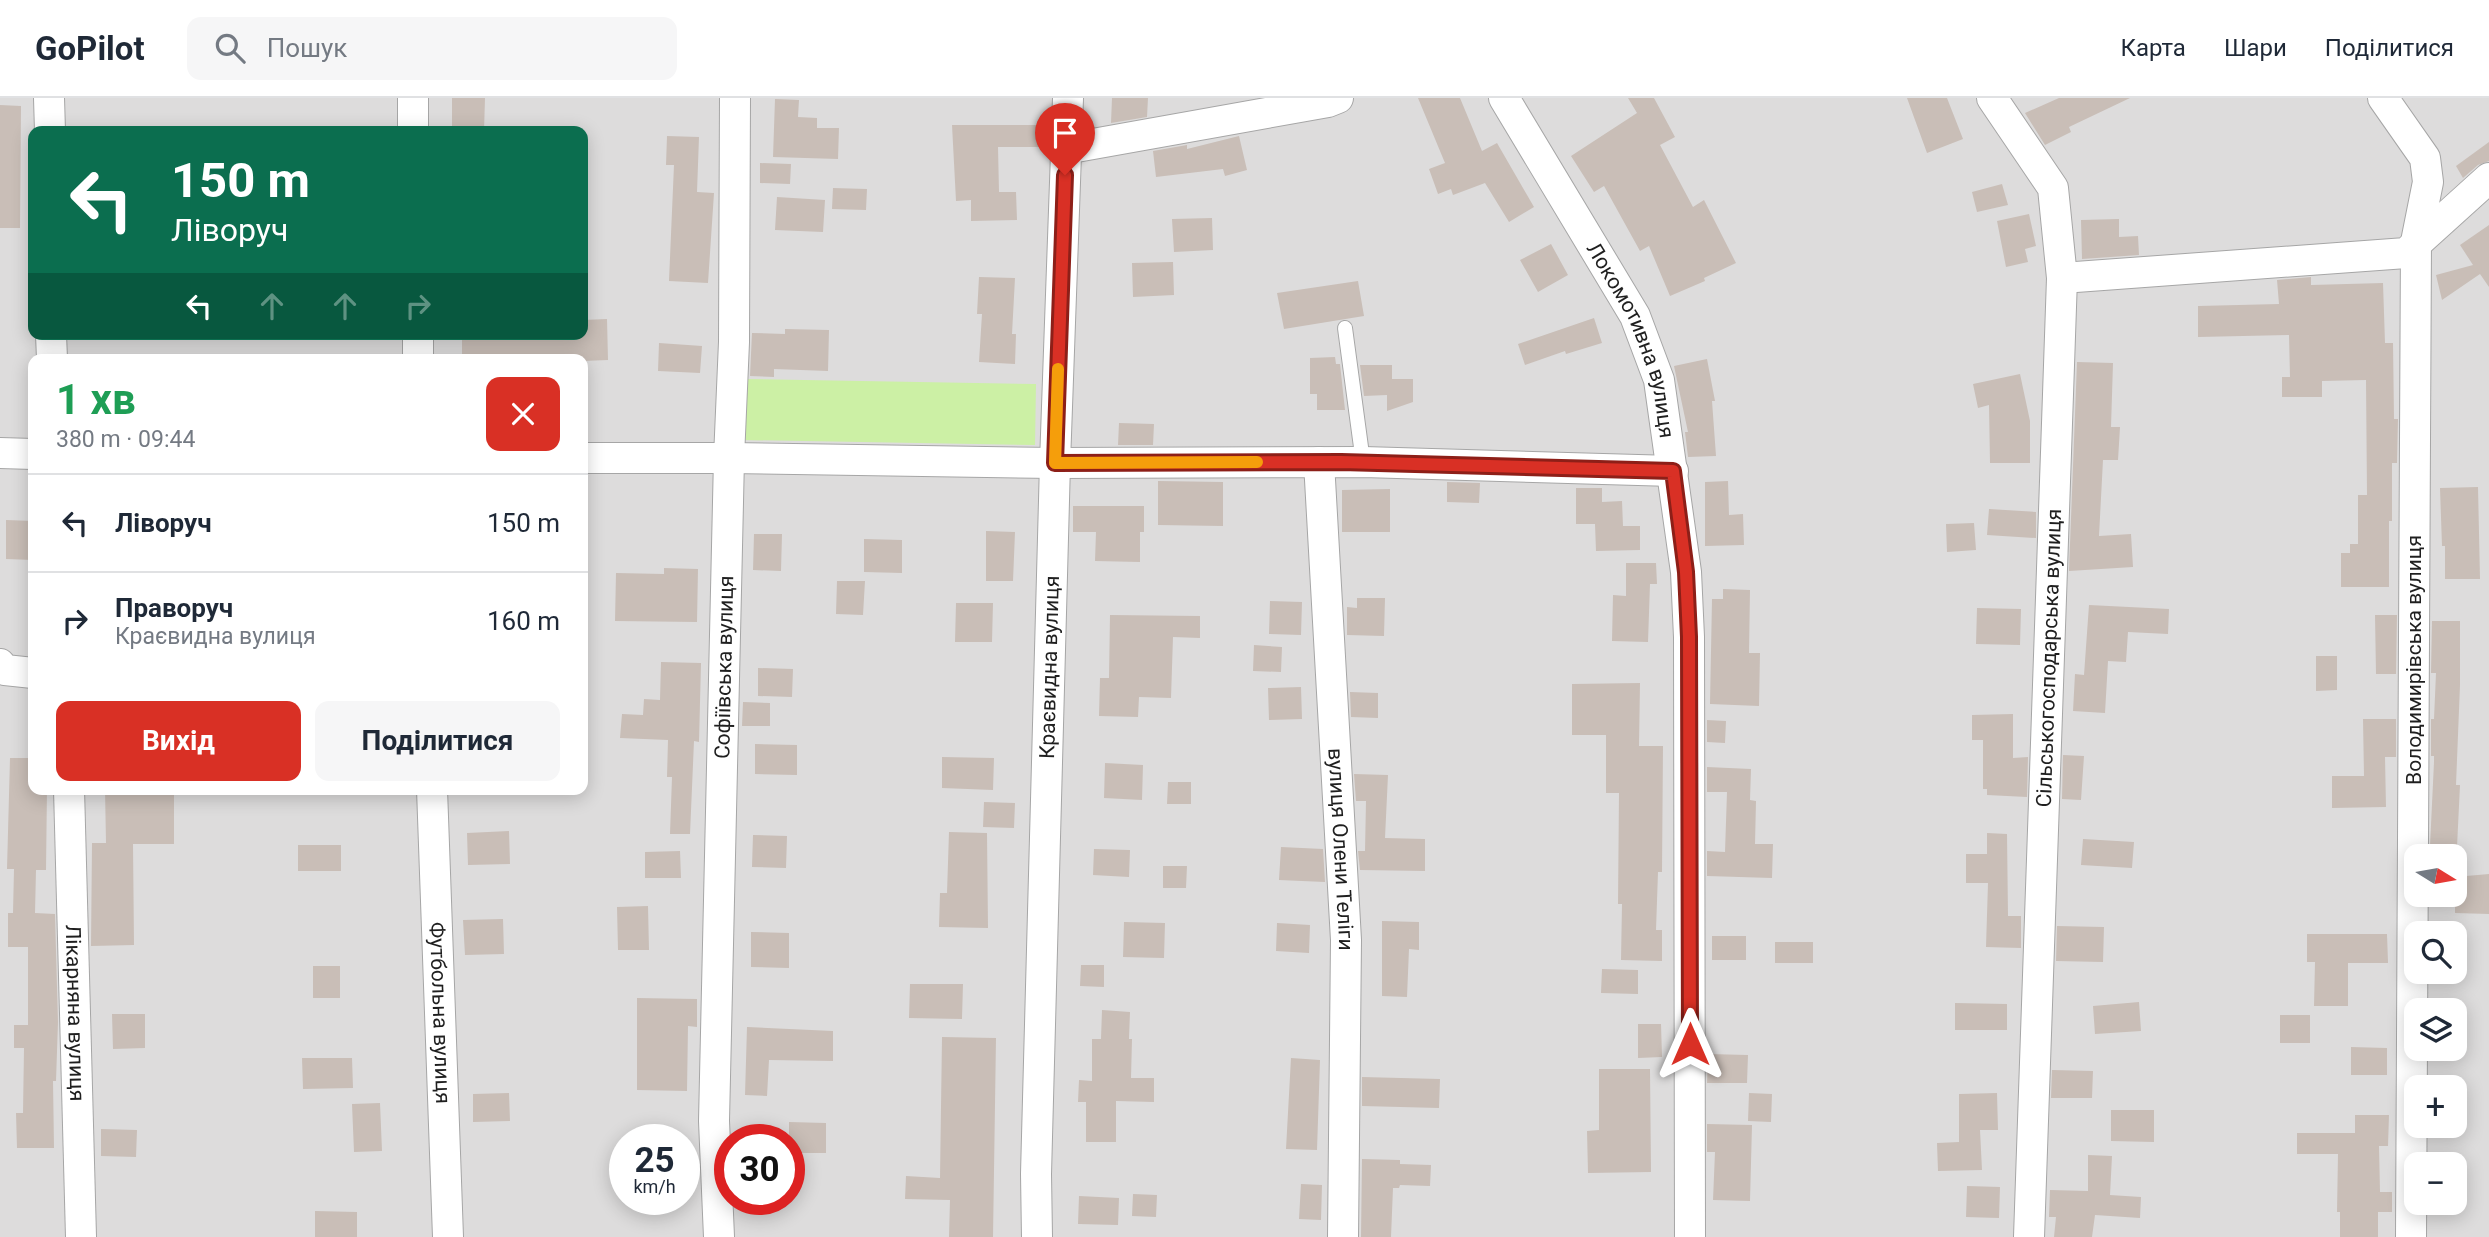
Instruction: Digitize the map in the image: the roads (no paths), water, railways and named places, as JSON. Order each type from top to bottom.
[{"type":"street","points":[[49,98],[50,126]]},
{"type":"street","points":[[413,98],[413,126]]},
{"type":"street","name":"Софіївська вулиця","points":[[719,1237],[715,1121],[729,457],[734,342],[735,98]]},
{"type":"street","name":"Краєвидна вулиця","points":[[1037,1237],[1036,1174],[1055,463],[1068,98]]},
{"type":"street","points":[[1065,149],[1338,98]]},
{"type":"street","name":"Локомотивна вулиця","points":[[1504,98],[1635,316],[1659,380],[1686,572],[1689,637],[1690,1237]]},
{"type":"street","name":"Сільськогосподарська вулиця","points":[[1992,98],[2053,188],[2062,278],[2029,1237]]},
{"type":"street","name":"Володимирівська вулиця","points":[[2383,98],[2425,158],[2428,182],[2416,242],[2411,1237]]},
{"type":"street","points":[[2062,278],[2406,253],[2416,242],[2486,187]]},
{"type":"street","points":[[0,453],[28,454]]},
{"type":"street","points":[[588,458],[729,457],[1055,463],[1319,462],[1673,471]]},
{"type":"street","name":"вулиця Олени Теліги","points":[[1319,462],[1346,940],[1343,1237]]},
{"type":"street","points":[[0,664],[5,670],[28,672]]},
{"type":"street","name":"Лікарняна вулиця","points":[[69,795],[81,1237]]},
{"type":"street","name":"Футбольна вулиця","points":[[432,795],[448,1237]]},
{"type":"lane","points":[[1345,328],[1363,463]]}]
